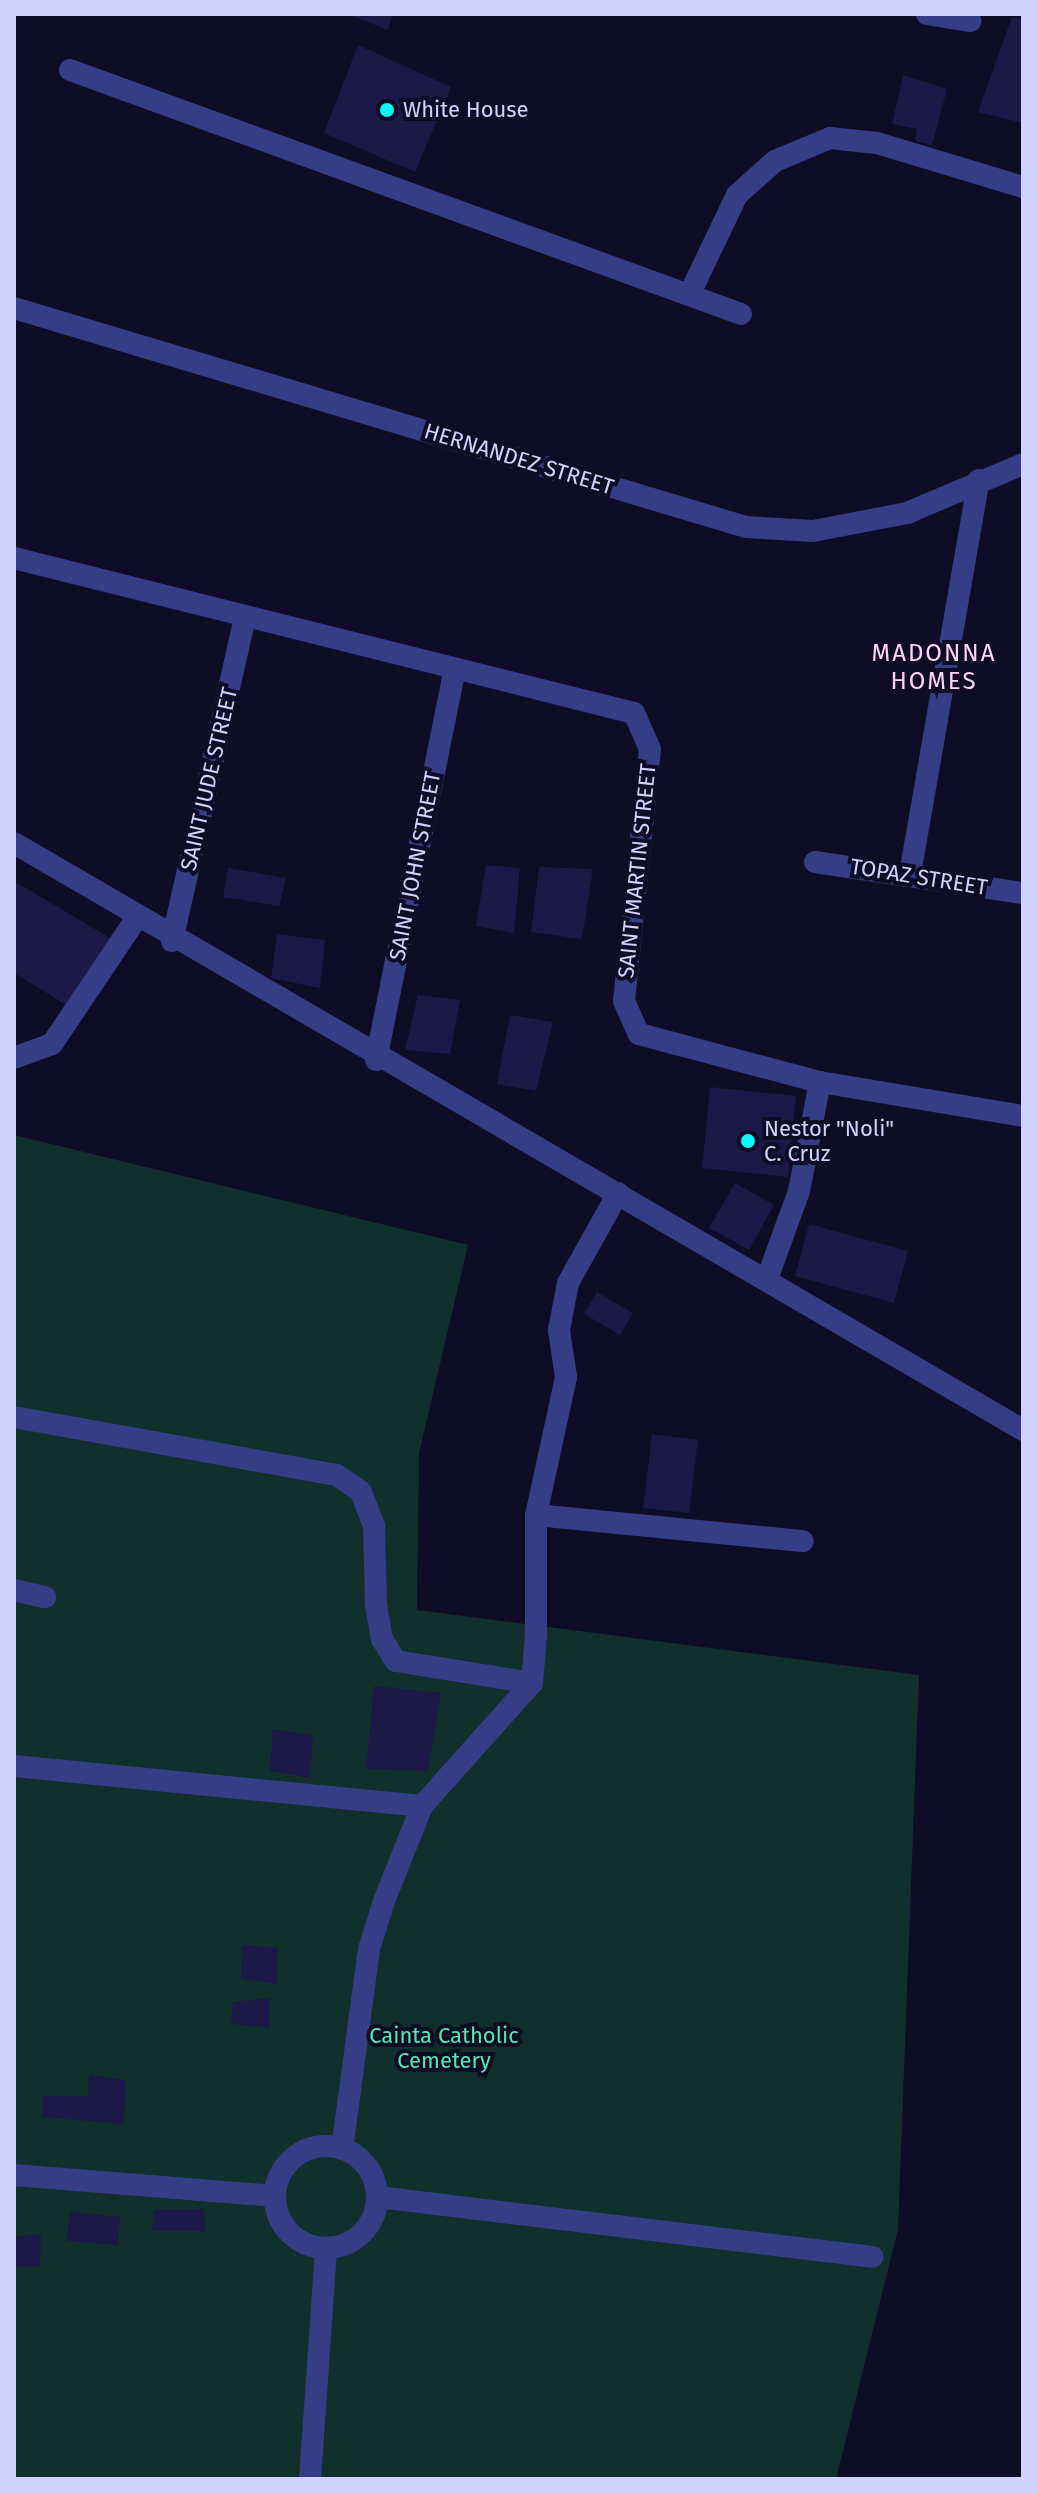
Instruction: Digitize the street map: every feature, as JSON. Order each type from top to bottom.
[{"type":"street","points":[[927,14],[970,21]]},
{"type":"street","points":[[70,70],[691,291],[741,314]]},
{"type":"street","points":[[691,291],[737,195],[775,161],[830,138],[877,143],[1023,187]]},
{"type":"street","name":"HERNANDEZ STREET","points":[[14,308],[746,527],[813,531],[907,513],[1023,464]]},
{"type":"street","points":[[910,874],[979,480]]},
{"type":"street","name":"SAINT MARTIN STREET","points":[[14,558],[454,672],[634,713],[650,749],[626,1017],[657,1042],[820,1082],[1023,1116]]},
{"type":"street","name":"SAINT JUDE STREET","points":[[172,941],[245,617]]},
{"type":"street","name":"SAINT JOHN STREET","points":[[376,1060],[454,672]]},
{"type":"street","points":[[14,843],[172,941],[376,1060],[618,1193],[1023,1430]]},
{"type":"street","name":"TOPAZ STREET","points":[[815,862],[1023,893]]},
{"type":"street","points":[[14,1058],[52,1044],[136,919]]},
{"type":"street","points":[[767,1279],[799,1191],[820,1082]]},
{"type":"street","points":[[342,2149],[369,1949],[422,1806],[532,1683],[536,1635],[536,1515],[566,1377],[559,1330],[568,1283],[618,1193]]},
{"type":"street","points":[[14,1417],[337,1475],[361,1492],[374,1526],[376,1605],[382,1639],[396,1661],[532,1683]]},
{"type":"street","points":[[536,1515],[803,1541]]},
{"type":"street","points":[[14,1590],[45,1597]]},
{"type":"street","points":[[14,1766],[422,1806]]},
{"type":"street","points":[[342,2149],[368,2167],[378,2197],[367,2227],[326,2248],[296,2238],[275,2196],[297,2156],[342,2149]]},
{"type":"street","points":[[14,2175],[275,2196]]},
{"type":"street","points":[[378,2197],[872,2257]]},
{"type":"street","points":[[310,2479],[326,2248]]},
{"type":"green space","name":"Cainta Catholic Cemetery","points":[[14,1135],[468,1245],[419,1453],[417,1610],[919,1675],[898,2229],[836,2479],[14,2479]]},
{"type":"building","points":[[347,14],[393,14],[388,30]]},
{"type":"building","points":[[1012,17],[1023,19],[1023,123],[978,112]]},
{"type":"building","name":"White House","points":[[358,45],[451,87],[415,172],[324,133]]},
{"type":"building","points":[[903,75],[947,89],[932,145],[915,141],[917,129],[892,124]]},
{"type":"building","points":[[486,865],[520,868],[514,933],[476,926]]},
{"type":"building","points":[[539,867],[593,869],[582,939],[531,932]]},
{"type":"building","points":[[228,868],[286,878],[279,906],[223,897]]},
{"type":"building","points":[[14,881],[110,938],[68,1006],[14,973]]},
{"type":"building","points":[[277,934],[325,940],[320,988],[271,978]]},
{"type":"building","points":[[418,995],[460,1000],[450,1054],[405,1050]]},
{"type":"building","points":[[510,1015],[553,1022],[536,1091],[497,1084]]},
{"type":"building","name":"Nestor \"Noli\" C. Cruz","points":[[710,1087],[796,1096],[788,1177],[702,1168]]},
{"type":"building","points":[[735,1183],[774,1205],[749,1250],[709,1228]]},
{"type":"building","points":[[809,1224],[908,1251],[894,1303],[795,1276]]},
{"type":"building","points":[[597,1292],[633,1313],[620,1335],[584,1314]]},
{"type":"building","points":[[652,1434],[698,1440],[689,1513],[643,1508]]},
{"type":"building","points":[[374,1686],[441,1693],[428,1771],[366,1769]]},
{"type":"building","points":[[273,1729],[313,1735],[310,1778],[270,1771]]},
{"type":"building","points":[[242,1945],[278,1948],[278,1984],[241,1979]]},
{"type":"building","points":[[270,1998],[270,2028],[231,2024],[233,2002]]},
{"type":"building","points":[[89,2075],[126,2080],[124,2124],[42,2117],[42,2096],[88,2096]]},
{"type":"building","points":[[154,2209],[204,2209],[205,2231],[152,2231]]},
{"type":"building","points":[[70,2212],[120,2217],[118,2245],[67,2241]]},
{"type":"building","points":[[41,2234],[40,2267],[14,2267],[14,2237]]},
{"type":"place","name":"White House","points":[[387,110]]},
{"type":"place","name":"Nestor \"Noli\" C. Cruz","points":[[748,1141]]},
{"type":"district","name":"MADONNA HOMES","points":[[934,668]]}]
